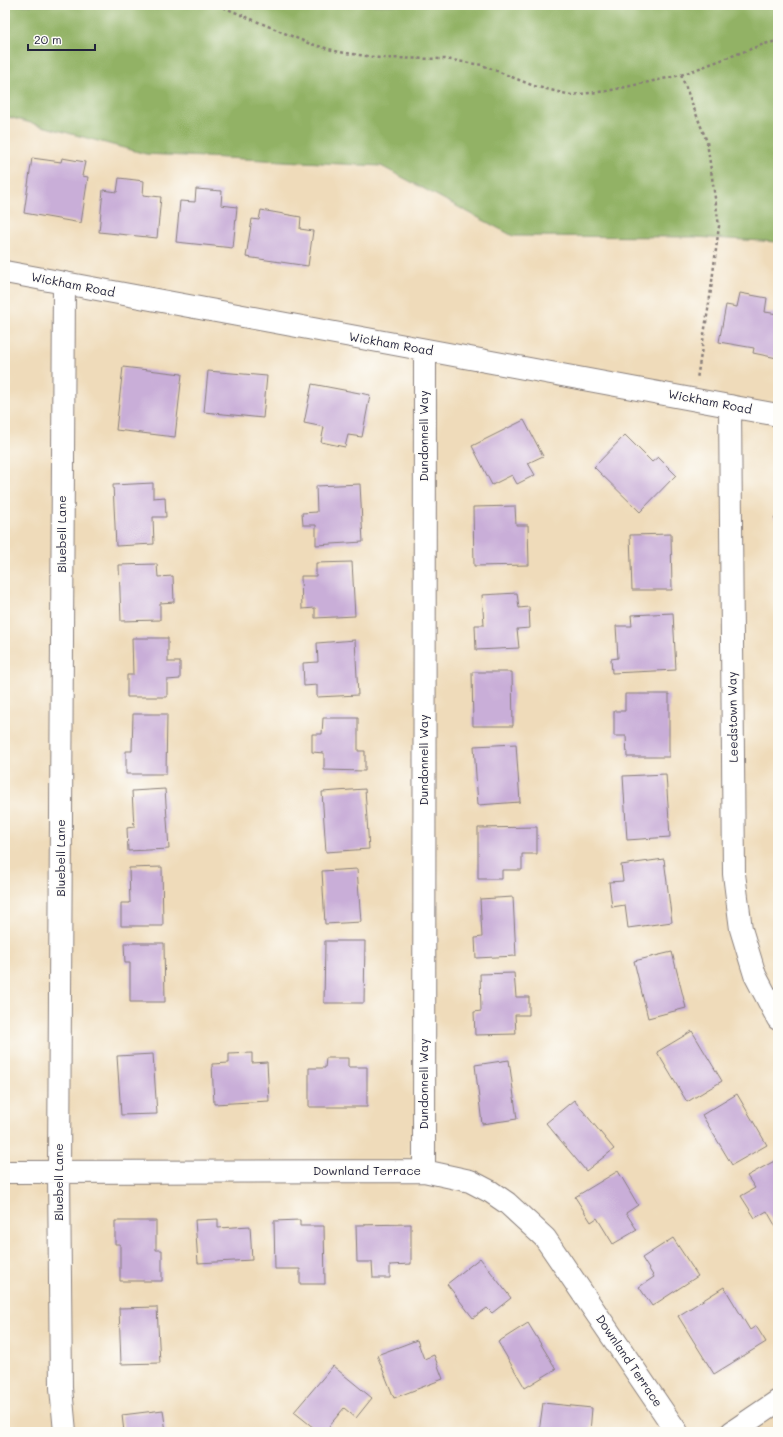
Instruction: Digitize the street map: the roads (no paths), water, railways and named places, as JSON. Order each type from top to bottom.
[{"type":"street","name":"Wickham Road","points":[[5,272],[778,415]]},
{"type":"street","name":"Bluebell Lane","points":[[64,283],[59,1172],[61,1388],[64,1432]]},
{"type":"street","name":"Dundonnell Way","points":[[424,1171],[425,350]]},
{"type":"street","name":"Leedstown Way","points":[[730,406],[734,874],[741,929],[755,975],[778,1019]]},
{"type":"street","name":"Downland Terrace","points":[[5,1172],[424,1171],[470,1181],[507,1203],[545,1238],[677,1432]]},
{"type":"street","points":[[732,1432],[778,1401]]}]
